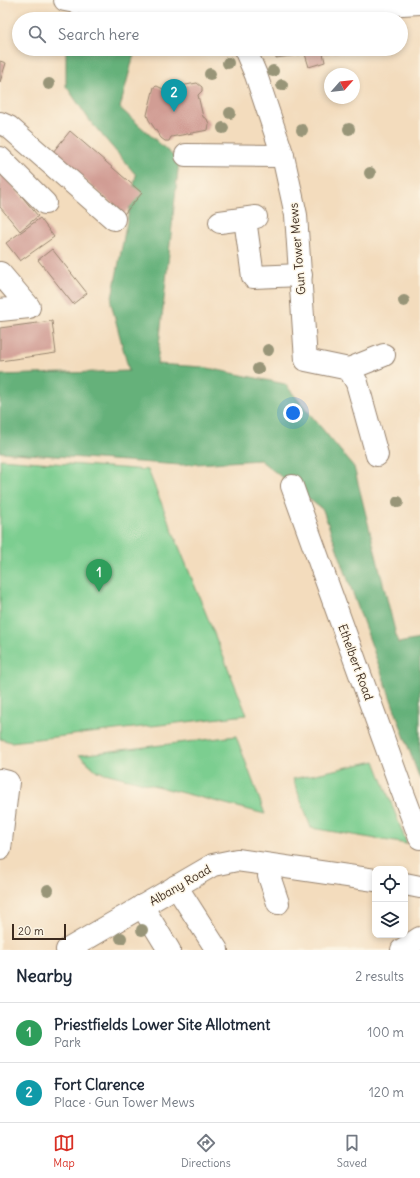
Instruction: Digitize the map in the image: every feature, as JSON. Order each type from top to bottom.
[{"type":"street","points":[[65,0],[106,8],[197,12]]},
{"type":"street","points":[[245,12],[289,4],[329,8],[420,3]]},
{"type":"street","name":"Gun Tower Mews","points":[[248,56],[256,75],[283,156],[296,215],[306,360],[349,370]]},
{"type":"street","points":[[0,123],[9,127],[114,219]]},
{"type":"street","points":[[186,155],[283,156]]},
{"type":"street","points":[[0,158],[45,203]]},
{"type":"street","points":[[220,222],[251,218],[253,277],[301,275]]},
{"type":"street","points":[[0,273],[29,307],[0,310]]},
{"type":"street","points":[[377,455],[357,383],[349,370],[384,355]]},
{"type":"street","name":"Ethelbert Road","points":[[292,486],[420,838]]},
{"type":"street","points":[[0,849],[4,781]]},
{"type":"street","name":"Albany Road","points":[[67,950],[213,865],[237,860],[372,880]]},
{"type":"street","points":[[271,866],[269,876],[278,903]]},
{"type":"street","points":[[408,885],[420,887]]},
{"type":"street","points":[[176,886],[217,950]]},
{"type":"street","points":[[142,906],[169,950]]},
{"type":"street","points":[[402,950],[420,938]]},
{"type":"green space","points":[[66,56],[133,56],[120,108],[179,161],[157,364],[203,367],[285,384],[354,467],[398,643],[420,639],[420,780],[323,510],[260,460],[180,465],[0,452],[0,375],[129,371],[111,303],[136,175],[90,121],[66,86]]},
{"type":"green space","points":[[0,459],[148,470],[247,715],[11,742],[0,739]]},
{"type":"green space","points":[[236,736],[265,814],[97,771],[79,755]]},
{"type":"green space","points":[[375,761],[407,844],[311,828],[293,779]]},
{"type":"building","points":[[276,56],[290,56],[276,58]]},
{"type":"building","points":[[306,56],[324,56],[325,62],[309,67]]},
{"type":"building","points":[[0,61],[6,63],[0,82]]},
{"type":"building","points":[[197,83],[202,87],[202,91],[198,95],[203,117],[207,119],[209,124],[208,130],[171,137],[169,141],[165,141],[161,138],[147,115],[154,87],[157,86],[163,89]]},
{"type":"building","points":[[70,131],[142,193],[124,214],[53,152]]},
{"type":"building","points":[[0,170],[38,216],[20,231],[0,207]]},
{"type":"building","points":[[40,218],[54,237],[20,261],[6,243]]},
{"type":"building","points":[[52,249],[87,293],[73,304],[38,260]]},
{"type":"building","points":[[52,321],[56,353],[0,361],[0,328]]},
{"type":"place","name":"Fort Clarence","points":[[174,112]]},
{"type":"place","name":"Priestfields Lower Site Allotment","points":[[99,592]]}]
